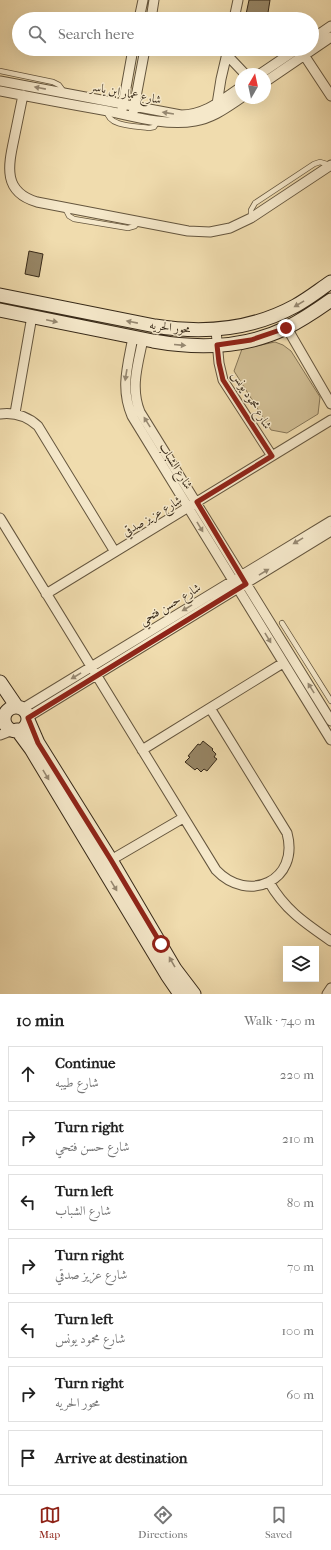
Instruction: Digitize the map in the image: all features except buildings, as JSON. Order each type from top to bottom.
[{"type":"main road","name":"محور الحريه","points":[[0,295],[178,330],[216,330],[246,326],[277,315],[296,306],[331,282]]},
{"type":"main road","name":"محور الحريه","points":[[0,310],[177,345],[217,345],[251,340],[286,328],[331,300]]},
{"type":"main road","points":[[0,682],[24,713],[38,743],[111,860],[175,969],[194,994]]},
{"type":"main road","points":[[0,702],[3,719],[7,725],[15,730],[31,749],[167,975],[180,994]]},
{"type":"main road","points":[[3,719],[10,709],[24,713]]},
{"type":"main road","points":[[15,730],[24,728],[24,713]]},
{"type":"street","points":[[140,12],[143,0]]},
{"type":"street","points":[[152,12],[154,0]]},
{"type":"street","points":[[235,12],[238,0]]},
{"type":"street","points":[[319,34],[331,26]]},
{"type":"street","points":[[319,43],[331,37]]},
{"type":"street","points":[[121,114],[132,56]]},
{"type":"street","points":[[133,111],[144,56]]},
{"type":"street","points":[[217,104],[226,56]]},
{"type":"street","points":[[230,56],[240,68]]},
{"type":"street","points":[[271,68],[293,56]]},
{"type":"street","points":[[271,77],[295,56]]},
{"type":"street","points":[[303,56],[331,96]]},
{"type":"street","name":"شارع عمار ابن ياسر","points":[[0,81],[122,105],[133,111],[159,120],[188,122],[205,119],[220,112],[235,102]]},
{"type":"street","name":"شارع عمار ابن ياسر","points":[[0,91],[121,114],[133,111],[188,115],[204,111],[235,91]]},
{"type":"street","points":[[23,95],[9,164],[9,176],[12,184],[22,196],[30,200],[65,208],[188,231],[210,232],[230,228],[251,218],[331,165]]},
{"type":"street","points":[[15,413],[32,316]]},
{"type":"street","points":[[286,328],[331,404]]},
{"type":"street","name":"شارع محمود يونس","points":[[216,330],[219,363],[223,380],[272,456]]},
{"type":"street","name":"شارع الشباب","points":[[138,338],[134,383],[138,405],[144,418],[197,502],[283,663],[331,740]]},
{"type":"street","name":"شارع الشباب","points":[[138,338],[125,383],[129,408],[136,424],[188,508],[331,721]]},
{"type":"street","points":[[0,414],[15,413],[32,420],[43,433],[114,552]]},
{"type":"street","name":"شارع عزيز صدقي","points":[[46,594],[331,420]]},
{"type":"street","points":[[0,518],[3,530],[46,594],[210,862],[222,877],[240,886],[260,886],[277,877],[283,870],[288,861],[290,842],[287,833],[210,708]]},
{"type":"street","name":"شارع حسن فتحي","points":[[24,713],[96,676],[331,521]]},
{"type":"street","name":"شارع حسن فتحي","points":[[24,713],[91,667],[239,582],[331,532]]},
{"type":"street","points":[[142,750],[283,663]]},
{"type":"street","points":[[0,735],[15,730]]},
{"type":"street","points":[[111,860],[183,818]]},
{"type":"street","points":[[269,882],[280,900],[294,915],[331,941]]},
{"type":"street","points":[[327,994],[331,988]]},
{"type":"lane","points":[[0,71],[53,82],[59,85],[65,93]]},
{"type":"lane","points":[[106,111],[108,117],[115,123],[149,128],[154,127],[159,120]]},
{"type":"lane","points":[[282,623],[331,701]]},
{"type":"shaded area","points":[[275,342],[283,345],[291,351],[320,397],[318,414],[287,433],[271,430],[234,371],[242,349]]},
{"type":"route","points":[[161,944],[38,743],[28,718],[246,584],[197,502],[272,456],[223,380],[217,345],[240,343],[269,335],[286,328]]}]
